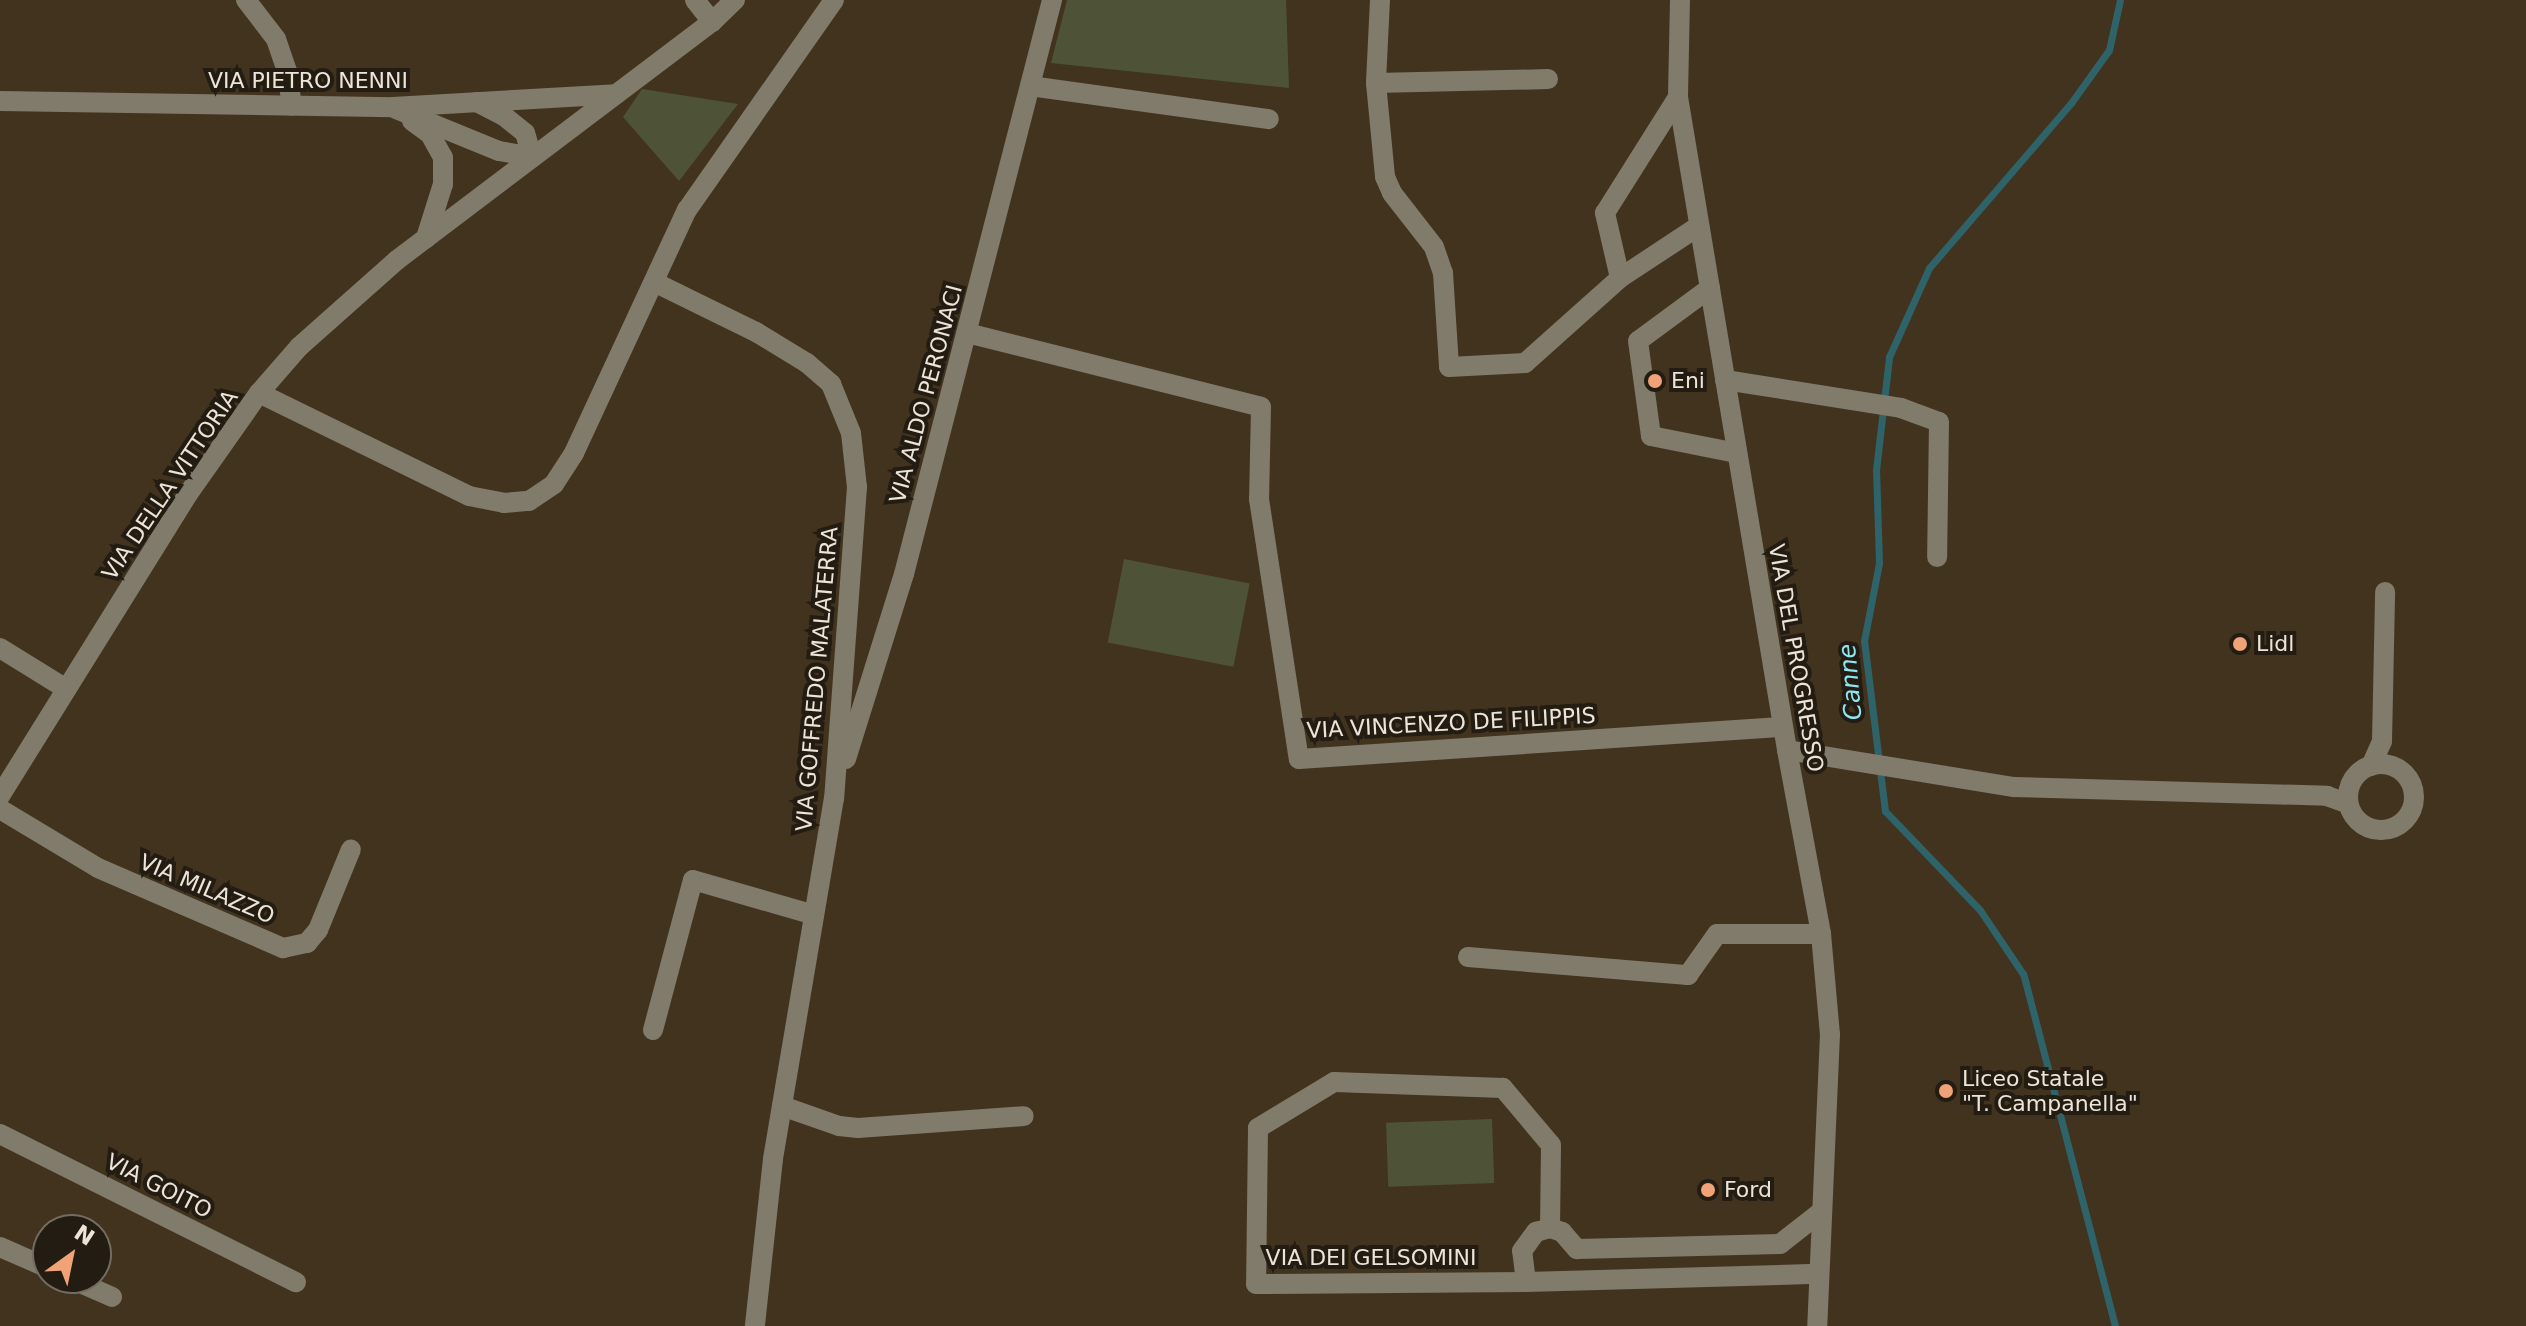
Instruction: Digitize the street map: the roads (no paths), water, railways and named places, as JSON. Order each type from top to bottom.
[{"type":"street","points":[[246,0],[276,39],[287,71],[292,106]]},
{"type":"street","points":[[695,0],[712,22]]},
{"type":"street","name":"VIA DELLA VITTORIA","points":[[0,796],[188,494],[259,393],[299,347],[426,238],[712,22],[735,0]]},
{"type":"street","points":[[259,393],[469,496],[504,503],[529,501],[554,484],[574,453],[687,210],[834,0]]},
{"type":"street","name":"VIA ALDO PERONACI","points":[[834,798],[904,574],[1052,0]]},
{"type":"street","points":[[1380,0],[1376,83],[1385,177],[1392,193],[1434,247],[1443,273],[1449,367],[1525,363],[1620,278],[1699,226]]},
{"type":"street","name":"VIA DEL PROGRESSO","points":[[1680,0],[1678,97],[1783,727],[1821,934],[1830,1034],[1821,1212],[1809,1274],[1817,1326]]},
{"type":"street","points":[[1376,83],[1548,79]]},
{"type":"street","points":[[1030,86],[1269,119]]},
{"type":"street","name":"VIA PIETRO NENNI","points":[[0,101],[393,107],[616,94]]},
{"type":"street","points":[[1620,278],[1605,213],[1678,97]]},
{"type":"street","points":[[393,107],[499,151],[532,157],[525,133],[504,116],[475,101]]},
{"type":"street","points":[[393,107],[430,134],[443,157],[443,184],[426,238]]},
{"type":"street","name":"VIA GOFFREDO MALATERRA","points":[[654,282],[756,332],[807,363],[831,384],[851,433],[857,487],[834,798],[782,1106],[755,1326]]},
{"type":"street","points":[[1710,288],[1638,341],[1651,436],[1737,453]]},
{"type":"street","name":"VIA VINCENZO DE FILIPPIS","points":[[967,333],[1261,407],[1259,499],[1299,759],[1783,727]]},
{"type":"street","points":[[1725,380],[1901,408],[1939,422],[1937,557]]},
{"type":"street","points":[[1787,750],[2014,787],[2327,796],[2350,794],[2381,766],[2385,592]]},
{"type":"street","points":[[0,648],[66,689]]},
{"type":"street","points":[[2350,794],[2353,814],[2369,828],[2390,829],[2400,825],[2413,809],[2413,788],[2408,778],[2381,766]]},
{"type":"street","name":"VIA MILAZZO","points":[[0,809],[98,868],[283,948],[307,943],[318,930],[351,849]]},
{"type":"street","points":[[653,1030],[693,880],[814,915]]},
{"type":"street","points":[[1468,957],[1688,975],[1717,934],[1821,934]]},
{"type":"street","name":"VIA DEI GELSOMINI","points":[[1550,1228],[1551,1145],[1503,1088],[1334,1082],[1258,1128],[1256,1284],[1526,1282],[1809,1274]]},
{"type":"street","points":[[782,1106],[839,1126],[858,1128],[1024,1116]]},
{"type":"street","name":"VIA GOITO","points":[[0,1134],[296,1282]]},
{"type":"street","points":[[1526,1282],[1522,1251],[1527,1240],[1536,1232],[1550,1228],[1562,1232],[1577,1249],[1780,1244],[1821,1212]]},
{"type":"street","points":[[1780,1244],[1809,1274]]},
{"type":"street","points":[[0,1247],[32,1261]]},
{"type":"street","points":[[105,1294],[112,1297]]},
{"type":"waterway","name":"Canne","points":[[2115,1326],[2023,974],[1980,910],[1885,811],[1864,641],[1879,563],[1876,470],[1889,357],[1929,268],[2071,103],[2109,50],[2120,0]]},
{"type":"place","name":"Eni","points":[[1655,381]]},
{"type":"place","name":"Lidl","points":[[2240,644]]},
{"type":"place","name":"Liceo Statale \"T. Campanella\"","points":[[1946,1091]]},
{"type":"place","name":"Ford","points":[[1708,1190]]}]
